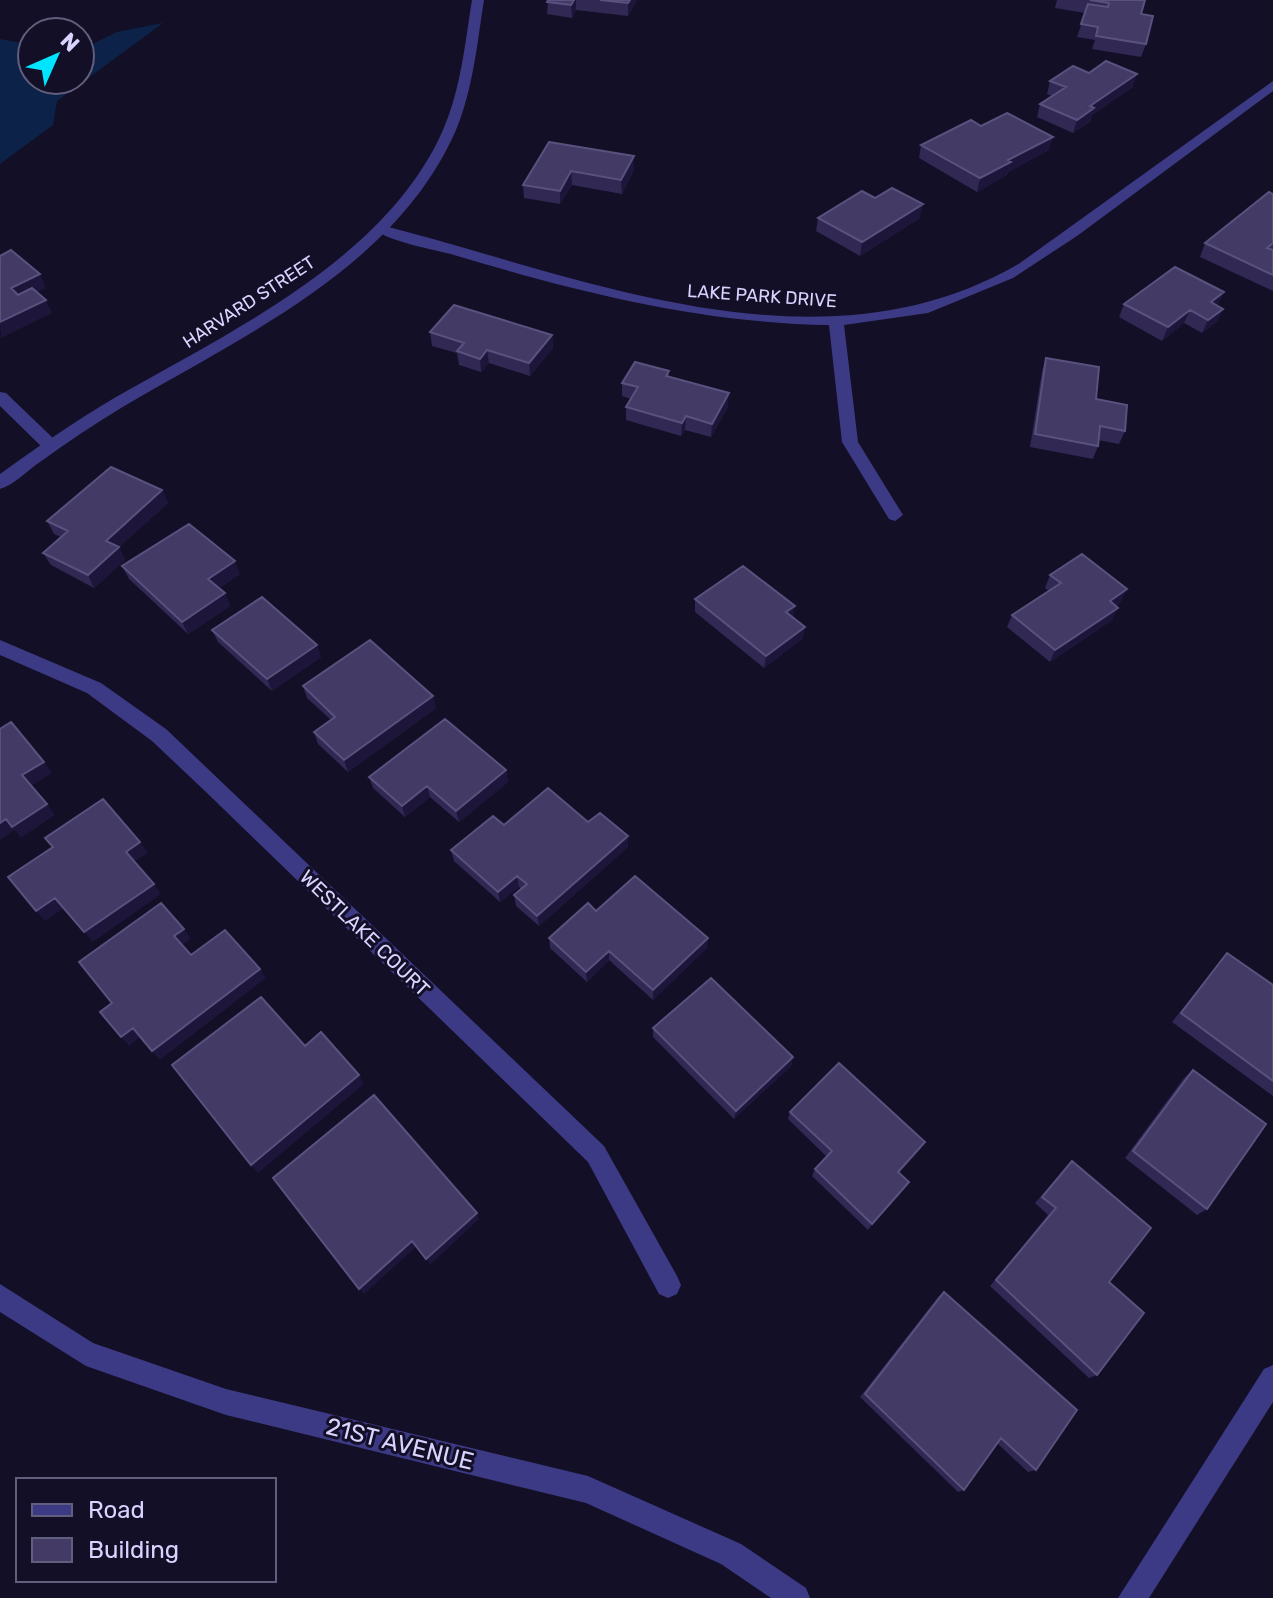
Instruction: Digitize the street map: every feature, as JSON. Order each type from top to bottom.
[{"type":"street","name":"HARVARD STREET","points":[[0,483],[50,445],[218,347],[308,288],[381,229],[405,200],[441,146],[462,95],[478,0]]},
{"type":"street","name":"LAKE PARK DRIVE","points":[[381,229],[571,284],[685,310],[836,320],[917,312],[995,283],[1081,227],[1273,85]]},
{"type":"street","points":[[836,320],[850,442],[895,515]]},
{"type":"street","points":[[0,397],[50,445]]},
{"type":"street","name":"WESTLAKE COURT","points":[[0,647],[94,688],[159,735],[596,1154],[668,1285]]},
{"type":"street","name":"21ST AVENUE","points":[[0,1297],[86,1353],[226,1402],[588,1490],[731,1554],[796,1598]]},
{"type":"street","points":[[1132,1598],[1273,1378]]},
{"type":"water","points":[[163,23],[96,72],[96,42],[117,32]]},
{"type":"water","points":[[0,39],[16,42],[16,96],[64,96],[57,101],[53,125],[0,164]]},
{"type":"building","points":[[548,0],[574,0],[571,5]]},
{"type":"building","points":[[600,0],[630,0],[628,3]]},
{"type":"building","points":[[1090,0],[1145,0],[1141,14],[1153,16],[1146,44],[1096,36],[1098,27],[1081,24],[1088,4],[1108,7],[1109,3]]},
{"type":"building","points":[[1106,61],[1137,74],[1090,106],[1094,108],[1077,120],[1040,104],[1066,87],[1050,81],[1073,66],[1089,73]]},
{"type":"building","points":[[1007,113],[1053,137],[980,178],[921,145],[971,120],[981,126]]},
{"type":"building","points":[[549,142],[634,156],[621,180],[571,171],[560,191],[523,185]]},
{"type":"building","points":[[892,188],[923,204],[862,242],[818,218],[862,191],[875,198]]},
{"type":"building","points":[[1269,192],[1273,194],[1273,243],[1267,248],[1273,250],[1273,275],[1205,243]]},
{"type":"building","points":[[11,250],[40,274],[11,288],[18,295],[32,288],[46,300],[0,322],[0,256]]},
{"type":"building","points":[[1175,267],[1224,292],[1211,302],[1223,309],[1208,320],[1190,310],[1168,327],[1124,304]]},
{"type":"building","points":[[454,305],[552,335],[529,363],[487,350],[480,359],[457,351],[464,343],[430,332]]},
{"type":"building","points":[[1046,358],[1099,367],[1096,399],[1127,405],[1125,431],[1100,426],[1098,446],[1035,434]]},
{"type":"building","points":[[635,362],[669,371],[666,376],[729,393],[712,424],[686,416],[682,423],[626,407],[638,387],[622,383]]},
{"type":"building","points":[[111,467],[162,490],[106,541],[119,547],[88,575],[43,553],[68,531],[47,521]]},
{"type":"building","points":[[189,524],[235,561],[208,579],[225,593],[182,622],[122,566]]},
{"type":"building","points":[[1082,554],[1127,589],[1110,601],[1118,608],[1055,650],[1012,615],[1061,583],[1050,575]]},
{"type":"building","points":[[743,566],[795,606],[786,612],[805,627],[766,656],[695,599]]},
{"type":"building","points":[[262,597],[317,645],[267,679],[212,630]]},
{"type":"building","points":[[370,640],[433,696],[344,760],[314,732],[335,717],[303,686]]},
{"type":"building","points":[[445,719],[506,770],[456,811],[427,786],[402,806],[369,777]]},
{"type":"building","points":[[11,722],[44,762],[22,775],[47,804],[12,827],[6,819],[0,823],[0,729]]},
{"type":"building","points":[[548,788],[588,822],[600,813],[628,836],[537,916],[514,895],[527,884],[517,876],[498,892],[451,850],[493,816],[504,825]]},
{"type":"building","points":[[103,799],[140,842],[126,852],[154,884],[84,932],[55,898],[36,911],[8,877],[53,847],[45,838]]},
{"type":"building","points":[[635,876],[708,938],[653,990],[609,951],[586,972],[549,938],[588,903],[596,911]]},
{"type":"building","points":[[161,903],[184,929],[174,936],[191,955],[225,930],[260,969],[152,1051],[133,1028],[121,1037],[100,1012],[112,1003],[79,962]]},
{"type":"building","points":[[1227,953],[1273,985],[1273,1081],[1181,1013]]},
{"type":"building","points":[[711,978],[793,1057],[736,1111],[653,1028]]},
{"type":"building","points":[[261,997],[305,1046],[321,1032],[359,1075],[251,1165],[172,1065]]},
{"type":"building","points":[[839,1063],[925,1142],[898,1172],[909,1182],[872,1224],[815,1169],[832,1151],[790,1112]]},
{"type":"building","points":[[1193,1070],[1266,1124],[1207,1209],[1133,1151]]},
{"type":"building","points":[[374,1095],[477,1213],[426,1259],[412,1241],[359,1289],[273,1178]]},
{"type":"building","points":[[1072,1161],[1151,1228],[1109,1282],[1144,1313],[1097,1375],[996,1280],[1056,1208],[1042,1197]]},
{"type":"building","points":[[944,1292],[1077,1410],[1036,1470],[1001,1438],[964,1490],[865,1394]]}]
